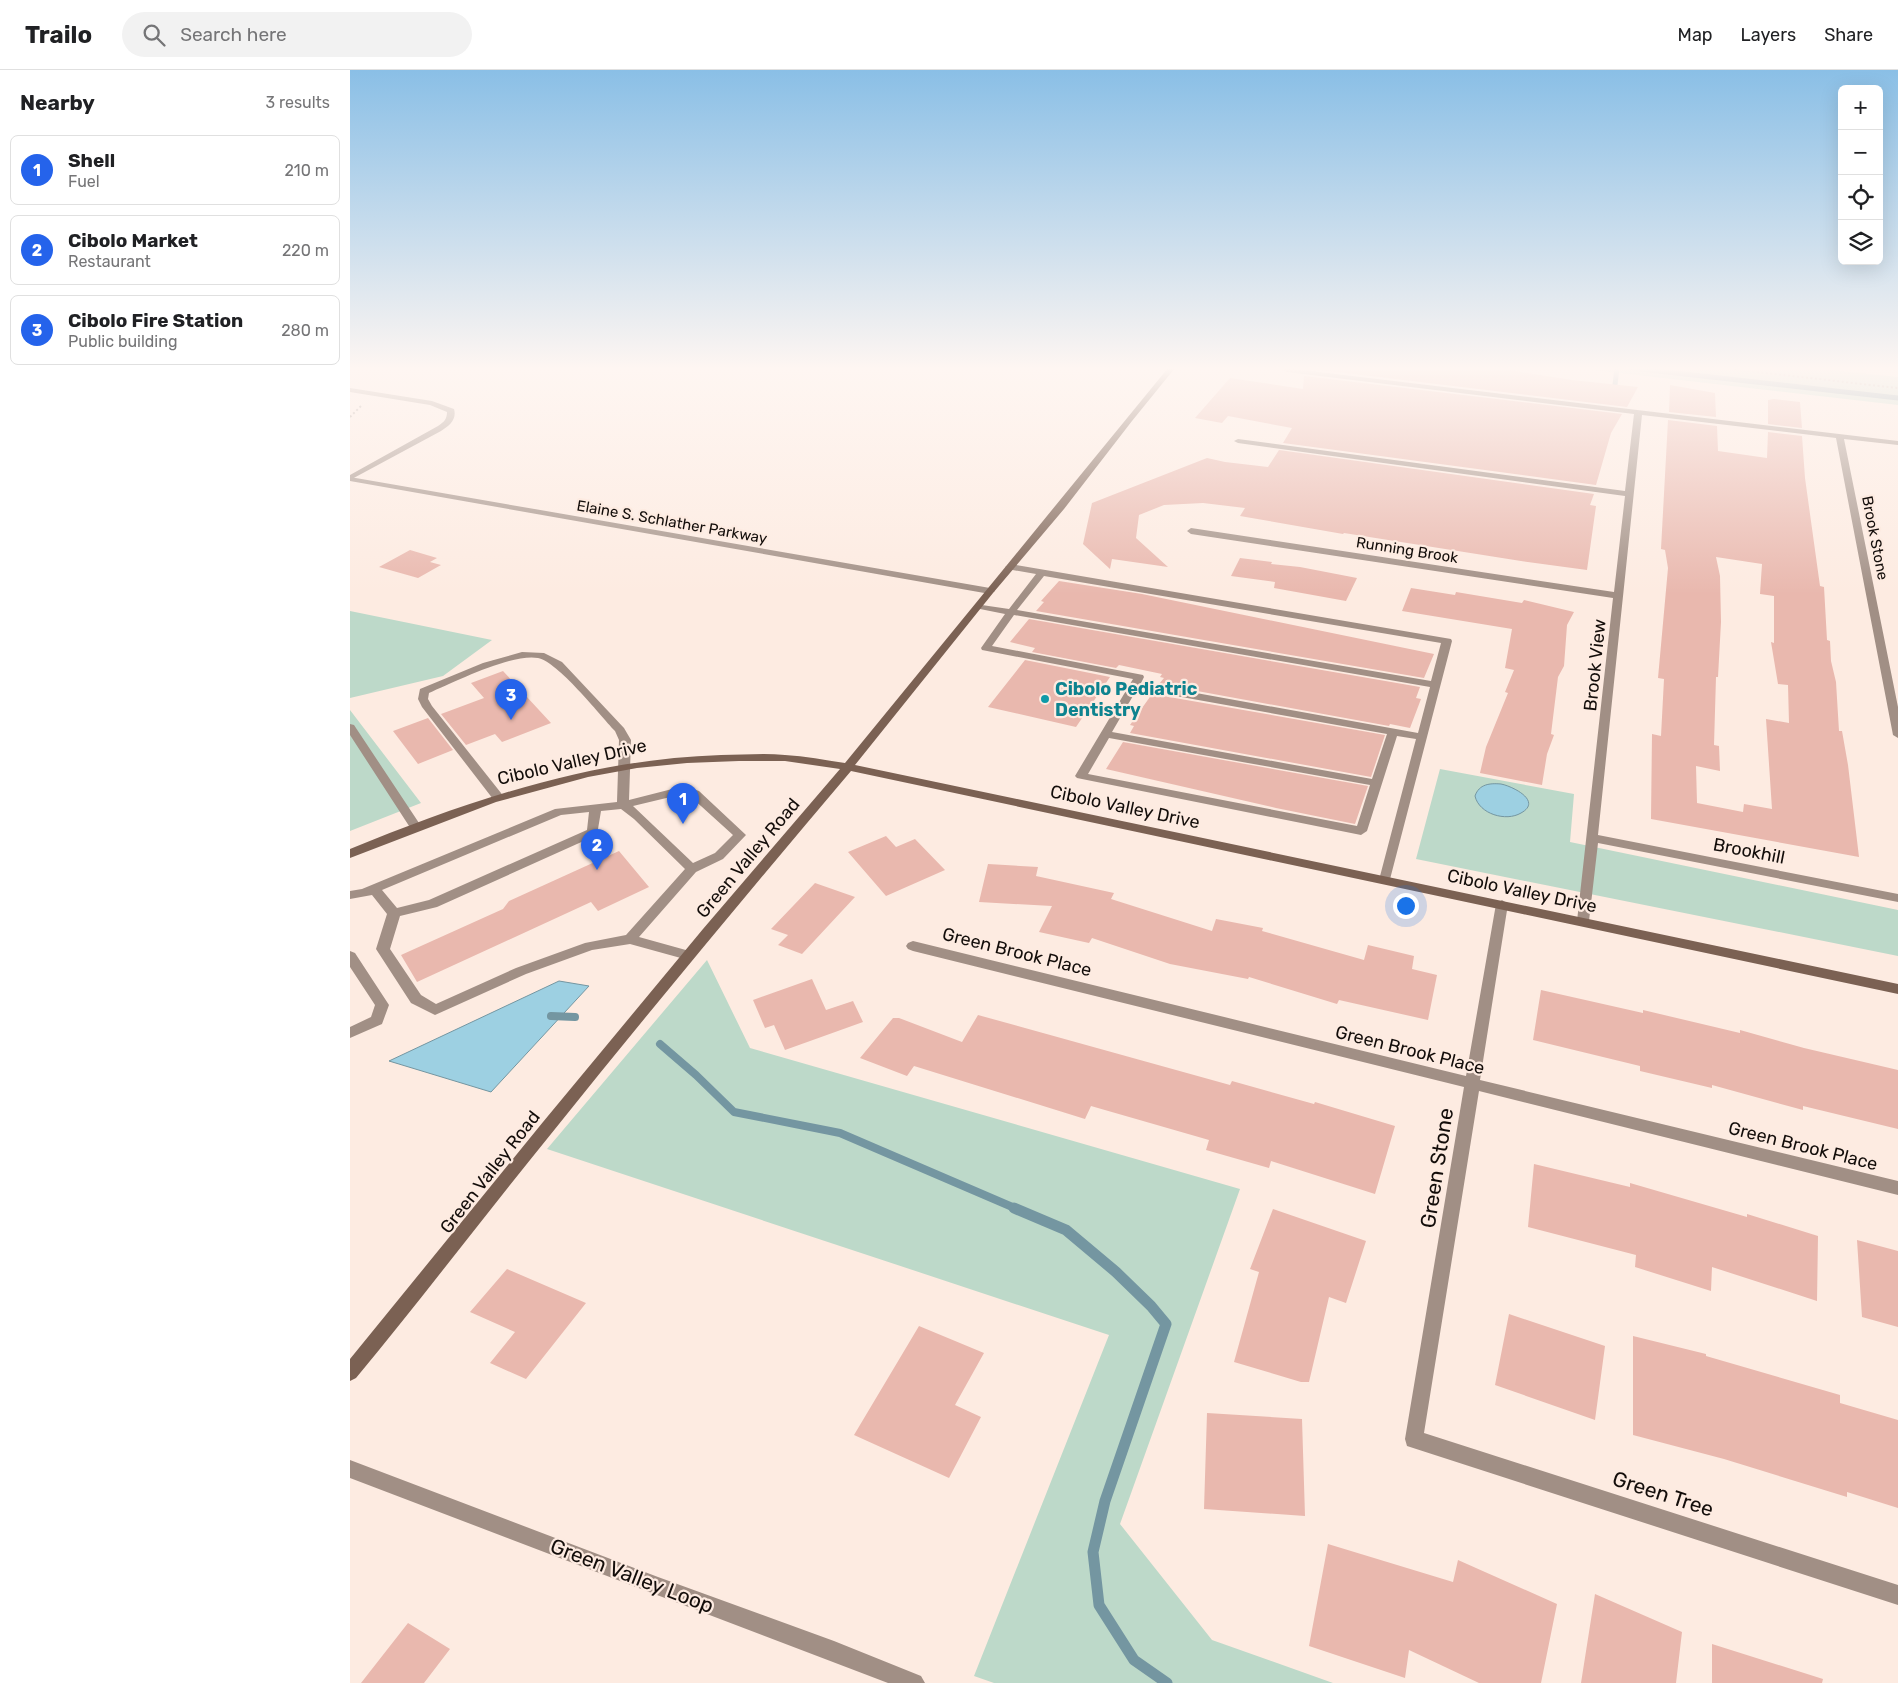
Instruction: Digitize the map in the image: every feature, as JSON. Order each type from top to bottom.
[{"type":"street","points":[[350,478],[412,443]]},
{"type":"street","name":"Green Valley Road","points":[[350,1372],[393,1322],[548,1126],[688,955],[848,767],[990,591],[1061,507],[1110,443]]},
{"type":"street","points":[[1255,443],[1630,494]]},
{"type":"street","name":"Brook View","points":[[1584,922],[1635,443]]},
{"type":"street","name":"Brook Stone","points":[[1841,443],[1898,735]]},
{"type":"street","name":"Elaine S. Schlather Parkway","points":[[350,478],[990,591]]},
{"type":"street","name":"Running Brook","points":[[1191,531],[1618,596]]},
{"type":"street","points":[[1010,567],[1447,641],[1385,880]]},
{"type":"street","points":[[1042,572],[986,648],[1139,677],[1081,776],[1362,831],[1393,732]]},
{"type":"street","points":[[978,606],[1436,684]]},
{"type":"street","points":[[497,796],[428,707],[423,699],[424,691],[487,665],[522,655],[540,655],[558,664],[620,730],[625,740],[623,805]]},
{"type":"street","points":[[1134,685],[1422,737]]},
{"type":"street","points":[[350,727],[415,826]]},
{"type":"street","points":[[1106,734],[1378,783]]},
{"type":"street","name":"Cibolo Valley Drive","points":[[350,854],[415,826],[497,796],[551,781],[656,761],[719,758],[784,758],[848,767],[1898,989]]},
{"type":"street","points":[[350,894],[364,893],[559,812],[623,805],[684,790],[695,794],[740,834],[718,856],[692,869],[630,939]]},
{"type":"street","points":[[623,805],[638,816],[692,869]]},
{"type":"street","points":[[394,913],[432,904],[593,832],[595,808]]},
{"type":"street","name":"Brookhill","points":[[1592,838],[1898,898]]},
{"type":"street","points":[[374,889],[394,913]]},
{"type":"street","name":"Green Stone","points":[[1414,1440],[1502,904]]},
{"type":"street","points":[[394,913],[383,949],[416,999],[435,1010],[521,971],[590,946],[630,939],[688,955]]},
{"type":"street","name":"Green Brook Place","points":[[913,946],[1898,1188]]},
{"type":"street","points":[[350,956],[382,1006],[377,1020],[350,1033]]},
{"type":"street","name":"Green Tree","points":[[1414,1440],[1898,1595]]},
{"type":"street","name":"Green Valley Loop","points":[[350,1469],[658,1588],[834,1651],[914,1683]]},
{"type":"green space","points":[[350,611],[492,640],[443,676],[350,698]]},
{"type":"green space","points":[[350,710],[421,803],[350,831]]},
{"type":"green space","points":[[1440,769],[1574,794],[1570,842],[1898,910],[1898,956],[1416,859]]},
{"type":"green space","points":[[707,960],[750,1048],[1240,1189],[1120,1524],[1212,1640],[1333,1683],[994,1683],[974,1676],[1109,1335],[547,1149]]},
{"type":"water","points":[[1489,784],[1501,784],[1523,795],[1529,804],[1527,808],[1515,816],[1508,817],[1494,815],[1482,808],[1475,796],[1479,789]]},
{"type":"water","points":[[559,981],[589,986],[491,1092],[389,1061]]},
{"type":"building","points":[[1285,443],[1608,443],[1596,485]]},
{"type":"building","points":[[1667,443],[1718,443],[1718,451],[1767,458],[1768,443],[1803,443],[1805,478],[1820,586],[1824,587],[1827,640],[1830,641],[1831,661],[1836,682],[1839,731],[1842,731],[1848,765],[1859,857],[1651,819],[1652,734],[1661,736],[1664,679],[1658,678],[1668,568],[1665,550],[1661,549]],"holes":[[[1716,557],[1762,564],[1760,594],[1774,596],[1774,643],[1771,642],[1778,684],[1788,685],[1789,723],[1766,719],[1772,809],[1744,804],[1743,812],[1697,803],[1696,766],[1720,771],[1719,746],[1714,745],[1716,677],[1718,677],[1721,622],[1720,576]]]},
{"type":"building","points":[[1279,450],[1594,494],[1590,505],[1596,506],[1587,570],[1343,534],[1240,516],[1245,508],[1203,503],[1164,505],[1139,515],[1136,538],[1168,567],[1112,559],[1110,569],[1083,544],[1092,503],[1207,458],[1268,467]]},
{"type":"building","points":[[410,550],[437,558],[430,562],[441,565],[418,578],[379,567]]},
{"type":"building","points":[[1240,558],[1357,578],[1346,601],[1274,588],[1275,582],[1231,576]]},
{"type":"building","points":[[1059,581],[1142,594],[1434,654],[1424,678],[1036,611],[1044,602],[1041,601]]},
{"type":"building","points":[[1411,588],[1455,595],[1456,592],[1522,603],[1524,600],[1574,612],[1567,625],[1564,666],[1558,677],[1551,734],[1554,735],[1547,754],[1542,785],[1480,773],[1486,747],[1508,693],[1505,692],[1514,670],[1505,668],[1512,629],[1402,611]]},
{"type":"building","points":[[1029,619],[1420,687],[1416,698],[1421,699],[1410,728],[1390,724],[1389,726],[1159,684],[1164,678],[1160,677],[1162,674],[1119,665],[1116,668],[1032,652],[1035,648],[1010,642]]},
{"type":"building","name":"Cibolo Pediatric Dentistry","points":[[1025,660],[1110,677],[1076,727],[988,707]]},
{"type":"building","points":[[503,671],[551,723],[502,742],[495,734],[466,745],[441,714],[484,698],[471,683]]},
{"type":"building","points":[[1152,694],[1385,735],[1371,777],[1130,733],[1134,726],[1130,725]]},
{"type":"building","points":[[428,718],[453,750],[418,764],[393,731]]},
{"type":"building","points":[[1123,742],[1368,786],[1355,824],[1106,769]]},
{"type":"building","points":[[886,836],[896,847],[915,839],[945,870],[886,896],[848,852]]},
{"type":"building","points":[[619,851],[649,887],[598,911],[591,902],[417,982],[401,955],[503,909],[509,901]]},
{"type":"building","points":[[988,864],[1038,867],[1036,876],[1114,893],[1111,899],[1212,931],[1216,919],[1263,928],[1262,931],[1364,960],[1368,945],[1414,956],[1412,969],[1437,975],[1428,1020],[1339,1000],[1337,1004],[1249,977],[1248,979],[1170,964],[1092,938],[1089,943],[1039,932],[1052,906],[979,902]]},
{"type":"building","points":[[815,883],[855,897],[802,954],[778,945],[788,935],[771,929]]},
{"type":"building","points":[[812,979],[826,1010],[853,1001],[863,1022],[785,1050],[774,1025],[765,1028],[753,1000]]},
{"type":"building","points":[[1541,990],[1643,1013],[1643,1010],[1740,1033],[1740,1030],[1804,1048],[1898,1070],[1898,1129],[1803,1106],[1803,1110],[1712,1085],[1712,1088],[1640,1071],[1640,1066],[1533,1040]]},
{"type":"building","points":[[978,1015],[1230,1085],[1232,1081],[1314,1104],[1315,1102],[1395,1126],[1375,1194],[1271,1161],[1269,1168],[1206,1150],[1209,1140],[1091,1106],[1085,1119],[914,1066],[907,1076],[860,1058],[893,1018],[899,1018],[962,1042]]},
{"type":"building","points":[[1534,1164],[1630,1187],[1630,1183],[1747,1217],[1747,1214],[1818,1236],[1817,1301],[1712,1267],[1711,1291],[1635,1267],[1636,1255],[1528,1227]]},
{"type":"building","points":[[1273,1209],[1366,1241],[1346,1303],[1329,1297],[1309,1382],[1301,1382],[1234,1362],[1259,1272],[1250,1269]]},
{"type":"building","points":[[1857,1240],[1898,1251],[1898,1327],[1862,1317]]},
{"type":"building","points":[[507,1269],[586,1303],[526,1379],[490,1363],[515,1332],[470,1312]]},
{"type":"building","points":[[1509,1314],[1605,1346],[1595,1420],[1495,1385]]},
{"type":"building","points":[[919,1326],[984,1353],[955,1405],[981,1417],[949,1478],[854,1435]]},
{"type":"building","points":[[1633,1336],[1706,1354],[1706,1356],[1840,1395],[1840,1403],[1898,1420],[1898,1508],[1847,1492],[1847,1497],[1724,1459],[1633,1435]]},
{"type":"building","points":[[1207,1413],[1302,1419],[1305,1516],[1204,1509]]},
{"type":"building","points":[[1328,1544],[1453,1582],[1458,1560],[1557,1604],[1541,1683],[1479,1683],[1409,1650],[1405,1678],[1309,1646]]},
{"type":"building","points":[[1595,1594],[1682,1632],[1676,1683],[1581,1683]]},
{"type":"building","points":[[408,1623],[450,1649],[424,1683],[361,1683]]},
{"type":"building","points":[[1712,1644],[1823,1679],[1822,1683],[1712,1683]]},
{"type":"waterway","points":[[551,1016],[575,1017]]},
{"type":"waterway","points":[[660,1044],[696,1075],[734,1112],[840,1133],[1017,1209]]},
{"type":"waterway","points":[[1014,1208],[1066,1230],[1116,1272],[1151,1306],[1166,1324],[1105,1501],[1093,1552],[1099,1605],[1134,1660],[1167,1683]]},
{"type":"place","name":"Cibolo Pediatric Dentistry","points":[[1045,699]]},
{"type":"place","name":"Cibolo Fire Station","points":[[511,720]]},
{"type":"place","name":"Shell","points":[[683,824]]},
{"type":"place","name":"Cibolo Market","points":[[597,870]]}]
